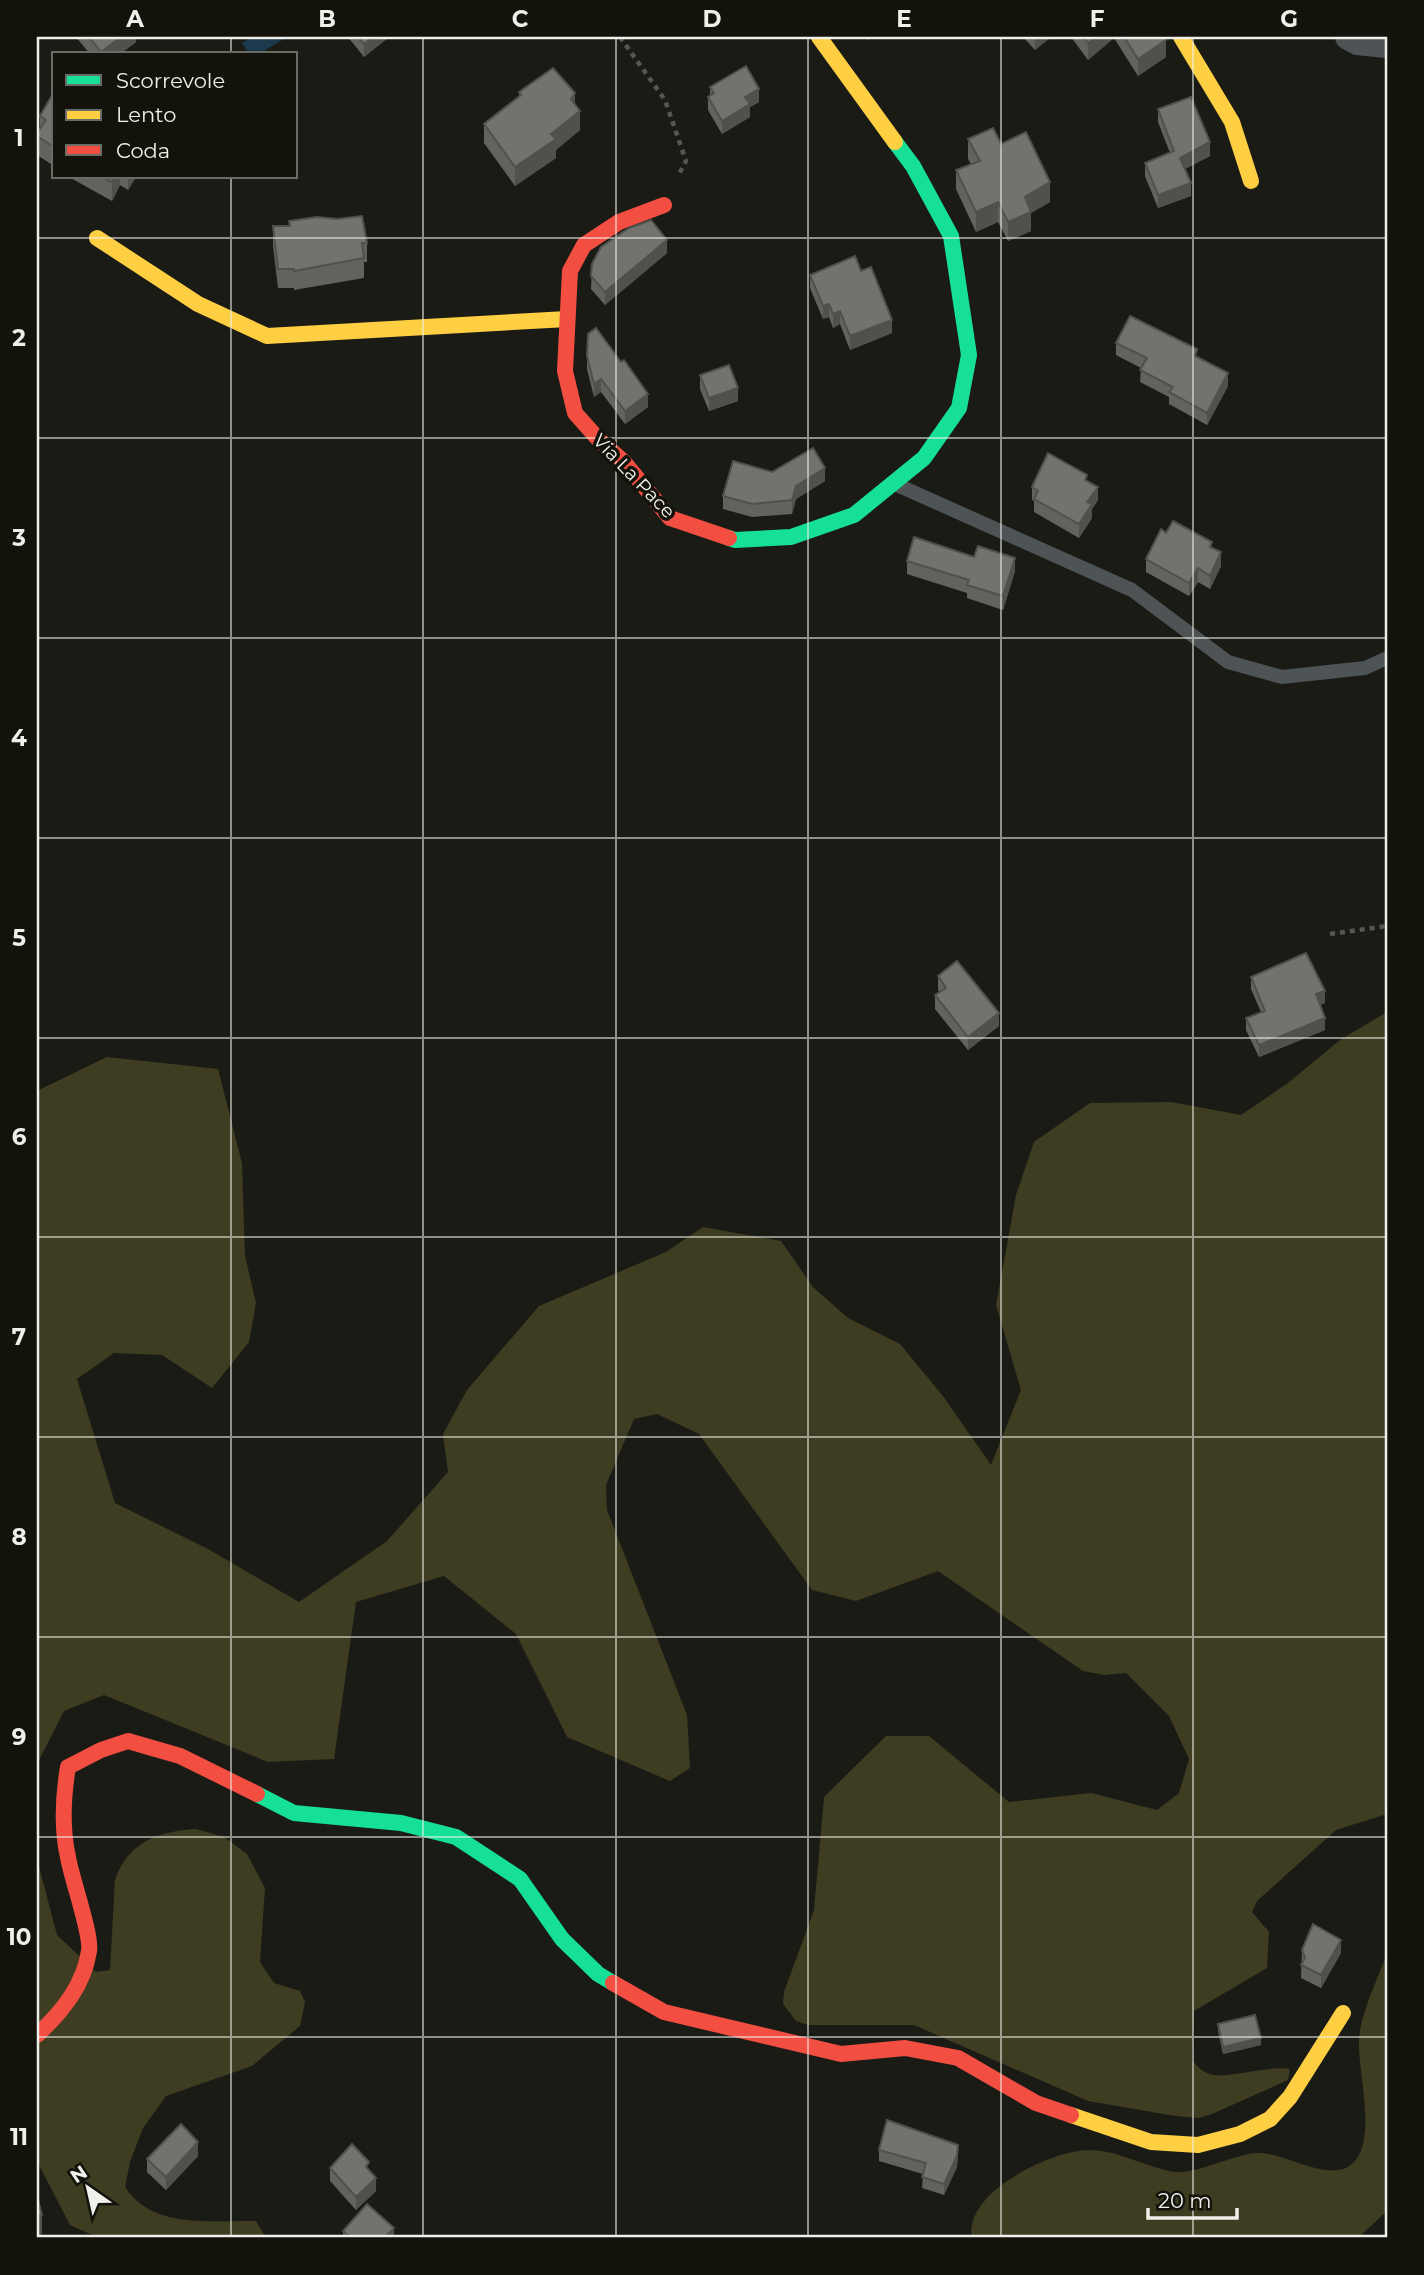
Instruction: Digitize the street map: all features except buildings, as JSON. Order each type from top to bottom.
[{"type":"street","name":"Via La Pace","points":[[664,205],[619,222],[584,245],[570,271],[565,371],[575,413],[599,440],[624,461],[670,518],[735,540],[791,537],[854,515],[924,458],[959,408],[969,355],[951,236],[913,166],[819,37]]},
{"type":"street","points":[[1181,37],[1232,122],[1251,181]]},
{"type":"street","points":[[1348,37],[1357,41],[1387,45]]},
{"type":"street","points":[[97,238],[198,304],[267,336],[568,319]]},
{"type":"street","points":[[37,2035],[60,2014],[81,1979],[90,1948],[67,1856],[62,1803],[68,1768],[101,1750],[128,1741],[180,1756],[294,1813],[401,1823],[456,1837],[520,1879],[562,1939],[598,1974],[664,2012],[841,2054],[905,2048],[958,2058],[1036,2103],[1151,2142],[1198,2145],[1240,2134],[1270,2119],[1290,2097],[1343,2013]]},
{"type":"lane","points":[[894,484],[1132,590],[1228,662],[1282,677],[1365,668],[1387,658]]},
{"type":"path","points":[[620,37],[665,100],[686,161],[664,205]]},
{"type":"path","points":[[1330,934],[1387,926]]},
{"type":"shaded area","points":[[1387,1012],[1387,1814],[1336,1830],[1257,1901],[1252,1912],[1269,1932],[1267,1968],[1194,2011],[1192,2060],[1202,2070],[1217,2075],[1290,2069],[1288,2080],[1212,2114],[1199,2118],[1175,2116],[1088,2101],[914,2025],[808,2025],[796,2021],[783,2004],[784,1992],[814,1910],[824,1797],[886,1736],[929,1736],[1009,1802],[1091,1793],[1157,1810],[1179,1793],[1189,1759],[1169,1716],[1126,1673],[1104,1675],[1083,1671],[938,1571],[856,1601],[812,1590],[699,1434],[657,1414],[634,1419],[606,1485],[607,1510],[687,1715],[690,1768],[670,1781],[567,1737],[516,1634],[444,1576],[356,1602],[334,1759],[268,1762],[104,1695],[64,1711],[37,1764],[37,1092],[41,1089],[107,1057],[218,1069],[242,1163],[245,1256],[256,1303],[249,1342],[212,1388],[162,1355],[114,1353],[77,1379],[115,1503],[208,1549],[299,1602],[387,1541],[448,1472],[443,1434],[467,1390],[539,1306],[666,1252],[703,1227],[781,1241],[813,1287],[848,1318],[900,1344],[943,1396],[991,1465],[1021,1390],[996,1305],[1016,1195],[1034,1142],[1090,1103],[1171,1102],[1241,1115],[1288,1083],[1340,1040]]},
{"type":"shaded area","points":[[196,1829],[224,1837],[247,1854],[265,1888],[260,1962],[274,1983],[300,1991],[305,2002],[300,2026],[252,2066],[166,2096],[143,2128],[130,2162],[125,2187],[137,2201],[167,2216],[184,2220],[256,2221],[266,2238],[99,2238],[70,2225],[37,2161],[37,1859],[57,1935],[96,1972],[110,1970],[115,1880],[121,1867],[128,1856],[146,1841],[170,1832]]},
{"type":"shaded area","points":[[1387,1953],[1387,2211],[1358,2238],[972,2238],[973,2221],[981,2205],[995,2191],[1032,2166],[1072,2152],[1088,2150],[1110,2153],[1175,2172],[1257,2153],[1320,2169],[1344,2169],[1353,2163],[1360,2152],[1365,2122],[1359,2053],[1360,2029]]},
{"type":"water","points":[[252,37],[287,37],[262,52],[248,52],[242,43]]},
{"type":"traffic: fast","points":[[729,538],[791,537],[854,515],[924,458],[959,408],[969,355],[951,236],[913,166],[895,142]]},
{"type":"traffic: fast","points":[[257,1794],[294,1813],[401,1823],[456,1837],[520,1879],[562,1939],[598,1974],[613,1983]]},
{"type":"traffic: slow","points":[[819,37],[895,142]]},
{"type":"traffic: slow","points":[[1181,37],[1232,122],[1251,181]]},
{"type":"traffic: slow","points":[[97,238],[198,304],[267,336],[567,319]]},
{"type":"traffic: slow","points":[[1071,2115],[1151,2142],[1198,2145],[1240,2134],[1270,2119],[1290,2097],[1343,2013]]},
{"type":"traffic: jam","points":[[664,205],[619,222],[584,245],[570,271],[565,371],[575,413],[599,440],[624,462],[670,518],[729,538]]},
{"type":"traffic: jam","points":[[37,2035],[55,2017],[77,1986],[89,1951],[64,1834],[68,1767],[101,1750],[128,1741],[180,1756],[257,1794]]},
{"type":"traffic: jam","points":[[613,1983],[664,2012],[841,2054],[905,2048],[958,2058],[1036,2103],[1071,2115]]}]
